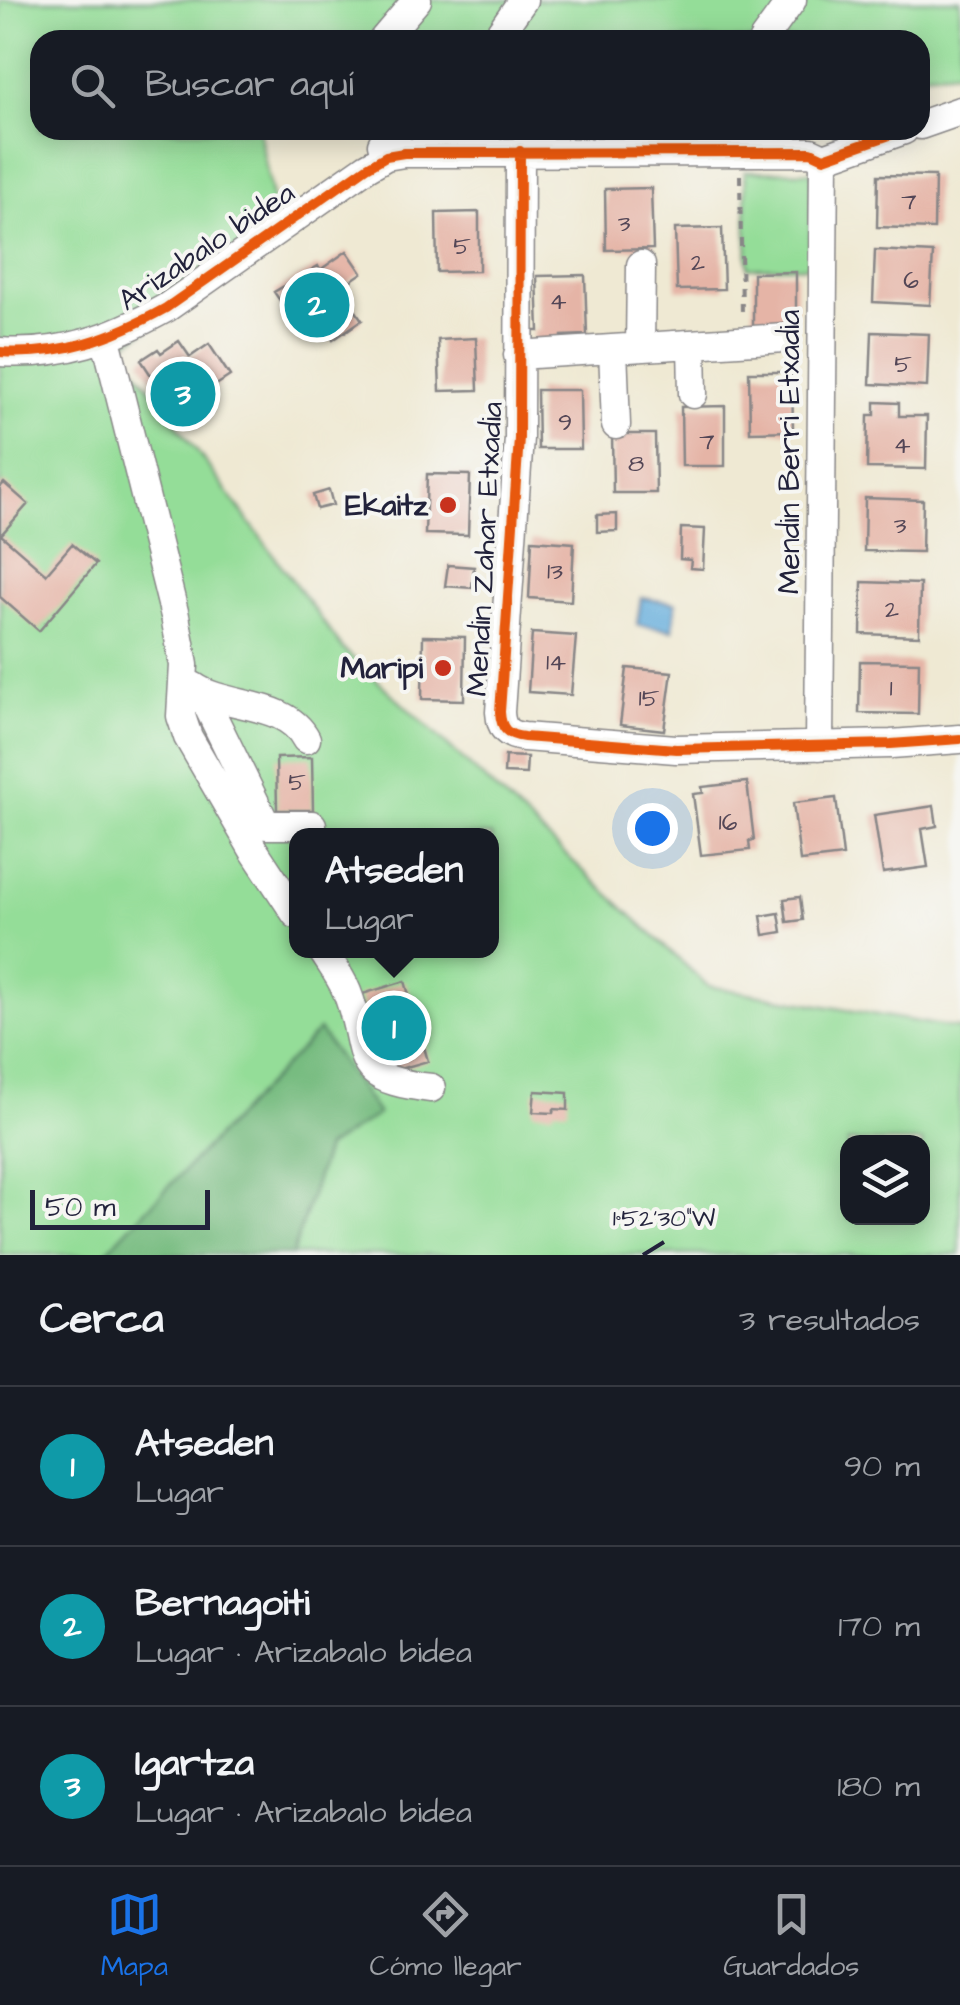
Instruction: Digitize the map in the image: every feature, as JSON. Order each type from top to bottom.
[{"type":"street","points":[[392,30],[417,0]]},
{"type":"street","points":[[502,30],[523,0]]},
{"type":"street","points":[[770,30],[792,0]]},
{"type":"street","points":[[930,121],[960,111]]},
{"type":"street","name":"Arizabalo bidea","points":[[0,352],[39,351],[106,340],[166,308],[367,167],[387,140],[404,153],[726,145],[810,152],[824,158],[875,140]]},
{"type":"street","name":"Mendin Zahar Etxadia","points":[[520,151],[519,438],[500,724],[506,732],[524,737],[676,749],[960,739]]},
{"type":"street","name":"Mendin Berri Etxadia","points":[[819,746],[824,158]]},
{"type":"street","points":[[616,425],[641,264]]},
{"type":"street","points":[[518,356],[762,339],[776,366]]},
{"type":"street","name":"Arizabalo bidea","points":[[106,340],[192,686],[182,716],[188,736],[289,903]]},
{"type":"street","points":[[692,344],[693,394]]},
{"type":"street","points":[[192,686],[283,717],[300,728],[306,739]]},
{"type":"street","points":[[192,686],[266,824],[312,825]]},
{"type":"street","points":[[327,958],[347,992],[367,1063],[393,1084],[431,1088]]},
{"type":"path","points":[[726,145],[762,339]]},
{"type":"green space","points":[[0,0],[960,0],[960,71],[930,73],[930,30],[30,30],[30,140],[261,140],[281,245],[120,347],[343,649],[708,986],[960,1029],[960,1255],[292,1255],[326,1148],[319,1031],[103,1255],[0,1255]]},
{"type":"green space","points":[[745,171],[812,172],[810,266],[748,268]]},
{"type":"green space","points":[[319,1030],[378,1114],[326,1148],[292,1255],[103,1255]]},
{"type":"water","points":[[641,598],[676,603],[673,630],[637,625]]},
{"type":"building","points":[[878,175],[935,176],[934,229],[877,227]]},
{"type":"building","points":[[651,188],[653,249],[606,250],[605,189]]},
{"type":"building","points":[[479,212],[479,271],[437,272],[436,213]]},
{"type":"building","points":[[722,228],[724,289],[677,290],[675,229]]},
{"type":"building","points":[[875,250],[933,253],[930,305],[873,302]]},
{"type":"building","points":[[347,251],[362,273],[340,288],[362,320],[333,340],[318,318],[300,330],[274,292],[318,266],[320,270]]},
{"type":"building","points":[[796,272],[796,332],[753,332],[753,273]]},
{"type":"building","points":[[585,275],[587,335],[562,336],[562,349],[534,350],[533,331],[539,331],[537,276]]},
{"type":"building","points":[[872,332],[929,334],[927,387],[870,384]]},
{"type":"building","points":[[476,338],[478,390],[440,391],[438,340]]},
{"type":"building","points":[[179,341],[190,357],[209,344],[230,376],[175,412],[141,360]]},
{"type":"building","points":[[749,372],[792,372],[793,431],[750,432]]},
{"type":"building","points":[[537,390],[580,390],[581,449],[538,449]]},
{"type":"building","points":[[875,402],[899,403],[899,416],[927,416],[926,469],[867,468],[868,415],[875,415]]},
{"type":"building","points":[[725,406],[725,466],[682,466],[681,407]]},
{"type":"building","points":[[612,434],[655,434],[656,493],[613,493]]},
{"type":"building","name":"Ekaitz","points":[[427,474],[470,475],[468,535],[425,534]]},
{"type":"building","points":[[4,483],[28,504],[1,535],[46,574],[72,544],[96,564],[39,631],[0,597],[0,487]]},
{"type":"building","points":[[329,490],[333,505],[317,509],[313,495]]},
{"type":"building","points":[[865,498],[923,500],[922,552],[864,551]]},
{"type":"building","points":[[617,514],[617,531],[597,532],[597,515]]},
{"type":"building","points":[[681,528],[705,529],[703,569],[690,568],[691,560],[680,559]]},
{"type":"building","points":[[532,540],[574,543],[571,601],[529,598]]},
{"type":"building","points":[[448,565],[474,567],[472,588],[445,586]]},
{"type":"building","points":[[862,582],[920,584],[919,636],[861,634]]},
{"type":"building","points":[[532,633],[576,636],[571,695],[528,692]]},
{"type":"building","name":"Maripi","points":[[423,636],[465,637],[464,700],[422,699]]},
{"type":"building","points":[[860,661],[919,662],[918,714],[859,713]]},
{"type":"building","points":[[627,668],[672,672],[664,730],[620,725]]},
{"type":"building","points":[[505,756],[527,757],[526,774],[504,773]]},
{"type":"building","points":[[312,757],[313,810],[277,810],[276,758]]},
{"type":"building","points":[[747,782],[754,840],[749,841],[750,850],[701,855],[693,794],[703,793],[702,787]]},
{"type":"building","points":[[836,798],[843,856],[800,861],[793,803]]},
{"type":"building","points":[[934,806],[937,826],[922,829],[928,867],[883,873],[874,815]]},
{"type":"building","points":[[800,897],[803,920],[787,922],[784,899]]},
{"type":"building","points":[[779,913],[782,932],[764,935],[761,916]]},
{"type":"building","points":[[405,981],[428,1061],[382,1074],[359,995]]},
{"type":"building","points":[[535,1091],[568,1093],[568,1110],[533,1112]]},
{"type":"cycle path","points":[[0,352],[66,348],[146,319],[386,156],[811,152],[824,158],[875,140]]},
{"type":"cycle path","points":[[520,151],[519,438],[500,712],[504,727],[509,733],[524,737],[676,749],[960,739]]},
{"type":"place","name":"Bernagoiti","points":[[317,305]]},
{"type":"place","name":"Igartza","points":[[183,394]]},
{"type":"place","name":"Ekaitz","points":[[448,505]]},
{"type":"place","name":"Maripi","points":[[443,668]]},
{"type":"place","name":"Atseden","points":[[394,1028]]}]
